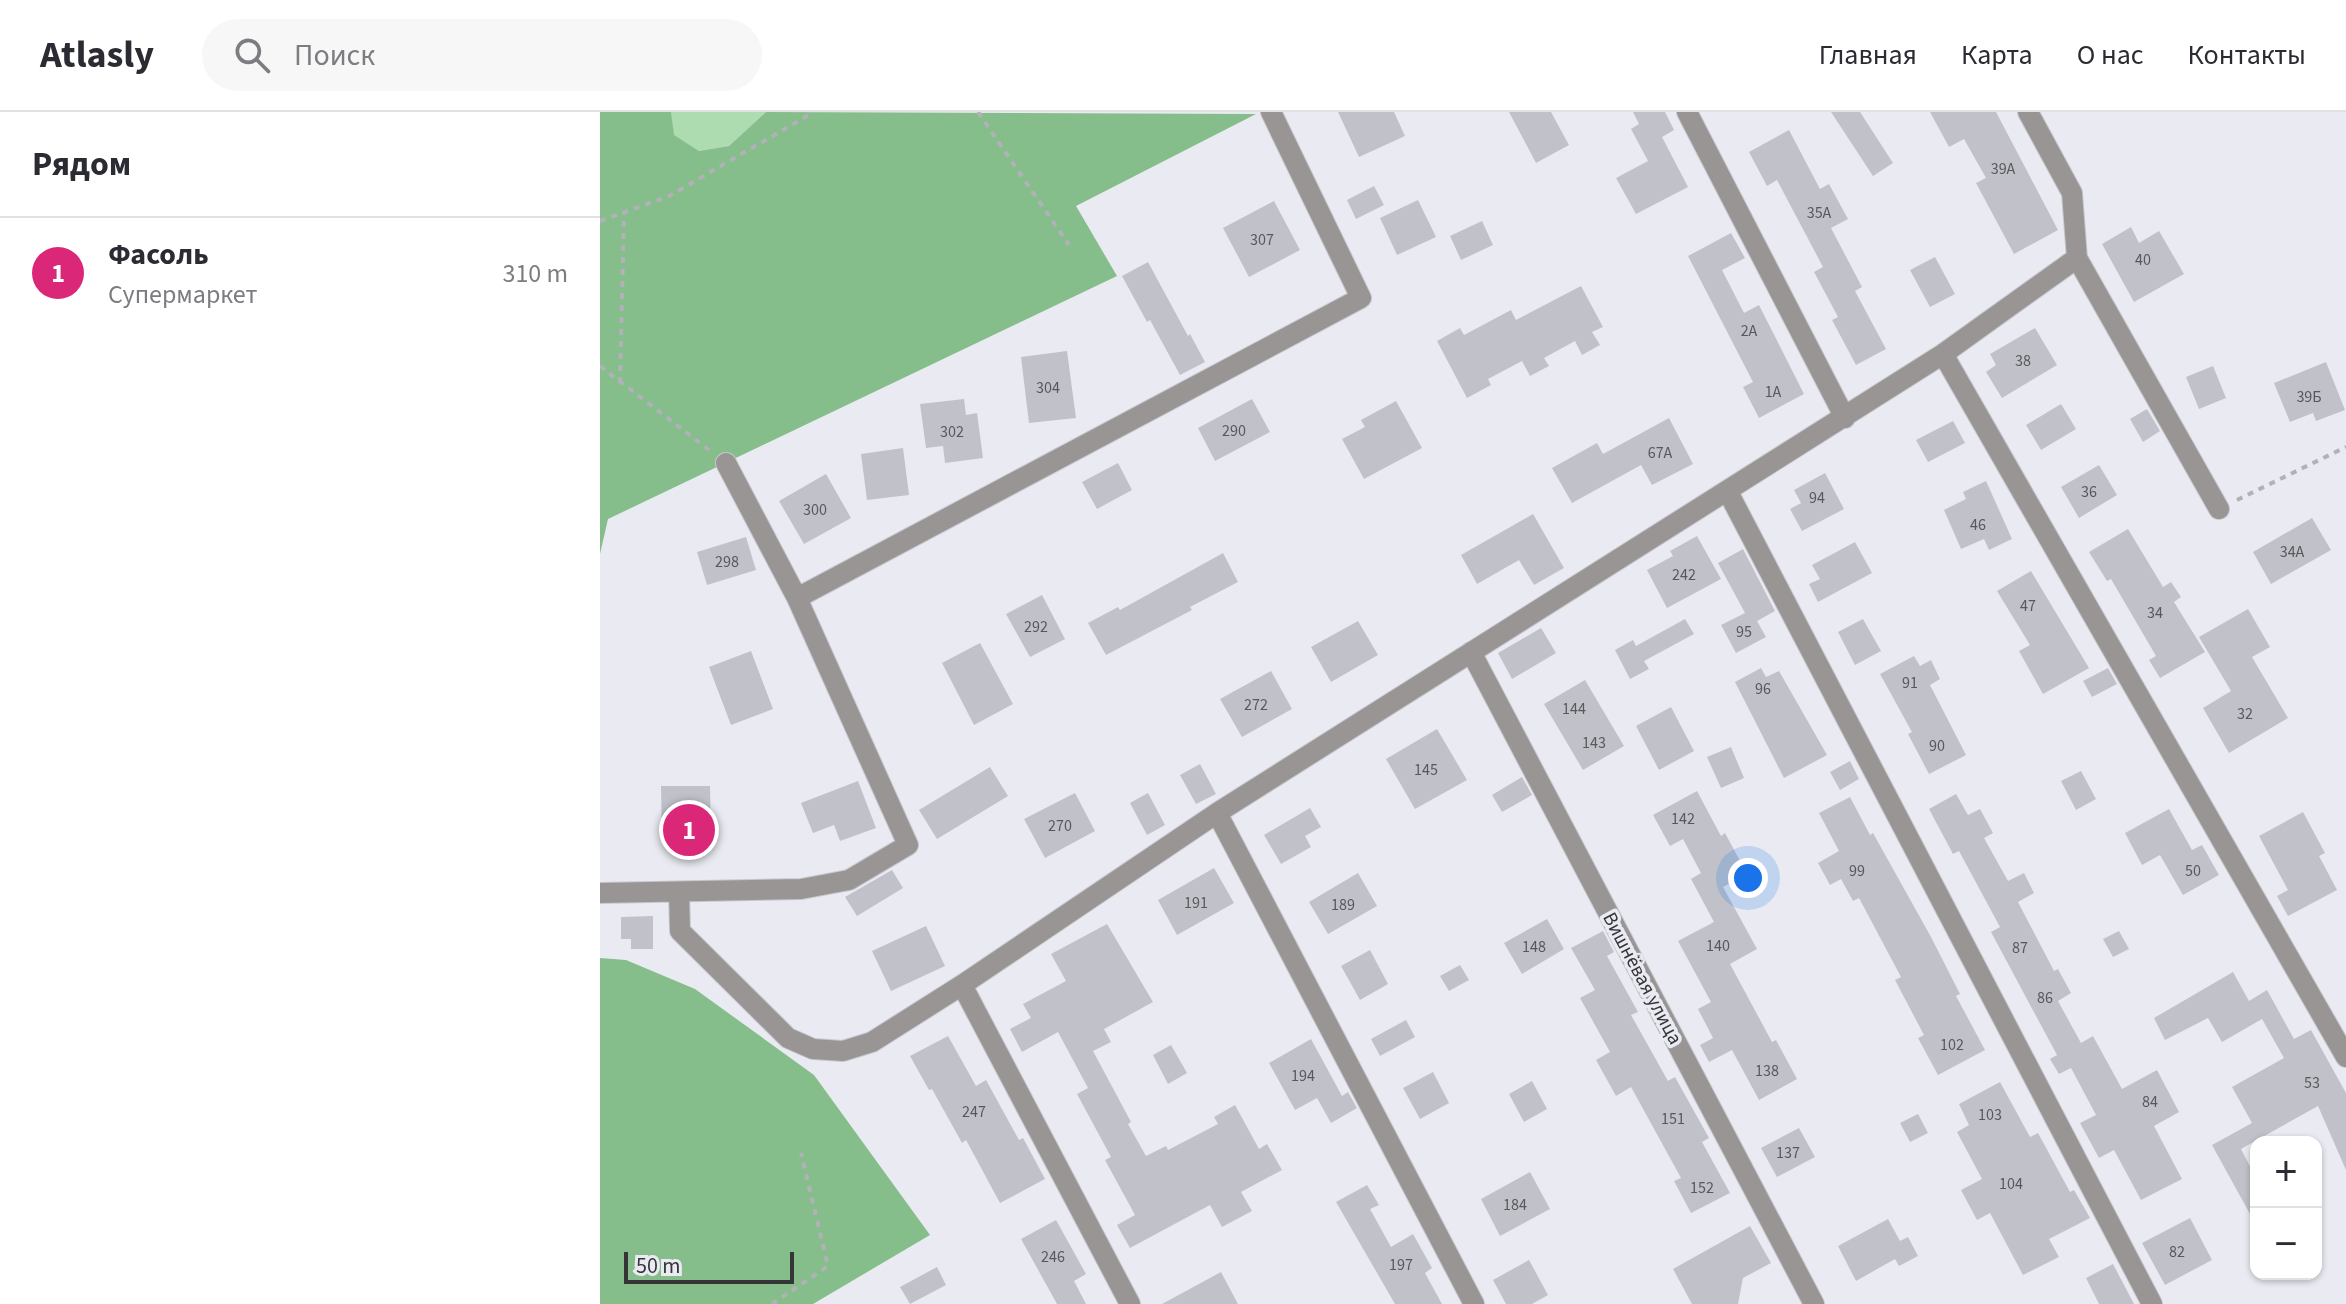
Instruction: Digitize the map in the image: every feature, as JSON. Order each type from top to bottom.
[{"type":"street","points":[[797,598],[1361,298],[1271,112]]},
{"type":"street","points":[[1687,112],[1845,418]]},
{"type":"street","points":[[2028,112],[2072,193],[2077,258],[2219,509]]},
{"type":"street","points":[[679,892],[680,931],[788,1038],[813,1049],[843,1051],[872,1042],[1217,813],[1845,418],[1943,354],[2077,258]]},
{"type":"street","points":[[1943,354],[2346,1057]]},
{"type":"street","points":[[600,893],[801,889],[849,880],[908,845],[797,598],[726,463]]},
{"type":"street","points":[[1728,492],[2152,1304]]},
{"type":"street","name":"Вишнёвая улица","points":[[1471,652],[1814,1304]]},
{"type":"street","points":[[1217,813],[1474,1304]]},
{"type":"street","points":[[962,985],[1130,1304]]},
{"type":"path","points":[[600,221],[669,196],[814,112]]},
{"type":"path","points":[[978,112],[1069,245]]},
{"type":"path","points":[[620,383],[624,212]]},
{"type":"path","points":[[600,366],[726,463]]},
{"type":"path","points":[[2219,509],[2346,447]]},
{"type":"path","points":[[772,1304],[828,1266],[801,1153]]},
{"type":"green space","points":[[600,112],[671,112],[674,135],[699,151],[729,146],[766,112],[1256,114],[1076,206],[1117,276],[608,519],[600,554]]},
{"type":"green space","points":[[671,112],[766,112],[729,146],[699,151],[673,135]]},
{"type":"green space","points":[[600,958],[626,960],[695,989],[814,1075],[930,1235],[813,1304],[600,1304]]},
{"type":"building","points":[[1338,112],[1394,112],[1405,136],[1359,157]]},
{"type":"building","points":[[1509,112],[1551,112],[1569,145],[1536,163]]},
{"type":"building","points":[[1633,112],[1665,112],[1674,130],[1662,137],[1688,187],[1636,214],[1616,178],[1648,161],[1631,129],[1639,124]]},
{"type":"building","points":[[1831,112],[1860,112],[1893,163],[1873,176]]},
{"type":"building","points":[[1930,112],[1996,112],[2058,230],[2014,254],[1976,183],[1986,178],[1964,139],[1949,147]]},
{"type":"building","points":[[1789,130],[1820,189],[1829,184],[1848,219],[1831,228],[1862,287],[1855,291],[1886,349],[1856,365],[1832,320],[1838,317],[1814,272],[1823,267],[1777,180],[1767,186],[1749,152]]},
{"type":"building","points":[[1374,186],[1384,205],[1356,219],[1347,200]]},
{"type":"building","points":[[1418,200],[1436,237],[1397,255],[1380,218]]},
{"type":"building","points":[[1274,201],[1300,250],[1249,277],[1223,228]]},
{"type":"building","points":[[1482,221],[1493,245],[1461,260],[1450,236]]},
{"type":"building","points":[[2131,227],[2139,243],[2159,231],[2184,274],[2134,302],[2102,244]]},
{"type":"building","points":[[1731,233],[1745,258],[1722,270],[1744,313],[1759,305],[1804,394],[1759,418],[1743,387],[1753,382],[1688,256]]},
{"type":"building","points":[[1935,257],[1955,294],[1930,307],[1910,270]]},
{"type":"building","points":[[1148,262],[1205,362],[1180,375],[1122,276]]},
{"type":"building","points":[[1581,286],[1603,327],[1592,332],[1600,345],[1582,355],[1575,341],[1544,358],[1549,366],[1530,376],[1522,361],[1488,379],[1491,385],[1467,398],[1437,341],[1460,328],[1464,335],[1511,310],[1516,320]]},
{"type":"building","points":[[2035,328],[2057,365],[2002,398],[1986,372],[1996,365],[1990,354]]},
{"type":"building","points":[[1067,351],[1076,418],[1029,423],[1021,357]]},
{"type":"building","points":[[2326,362],[2345,410],[2316,421],[2313,413],[2290,422],[2274,383]]},
{"type":"building","points":[[2213,366],[2226,398],[2199,409],[2186,377]]},
{"type":"building","points":[[964,399],[966,415],[977,413],[983,458],[945,463],[943,446],[926,448],[920,404]]},
{"type":"building","points":[[1252,399],[1270,432],[1215,461],[1198,428]]},
{"type":"building","points":[[1396,401],[1422,448],[1364,479],[1342,439],[1365,427],[1361,420]]},
{"type":"building","points":[[2061,404],[2076,429],[2041,450],[2026,425]]},
{"type":"building","points":[[2147,409],[2160,431],[2143,442],[2130,419]]},
{"type":"building","points":[[1669,418],[1693,464],[1652,485],[1641,465],[1572,503],[1552,468],[1597,443],[1603,454]]},
{"type":"building","points":[[1953,421],[1965,443],[1928,462],[1916,440]]},
{"type":"building","points":[[903,448],[909,495],[867,500],[861,454]]},
{"type":"building","points":[[1118,463],[1132,490],[1097,509],[1082,482]]},
{"type":"building","points":[[2099,465],[2117,495],[2079,518],[2061,487]]},
{"type":"building","points":[[1825,473],[1844,509],[1802,531],[1790,509],[1801,503],[1794,490]]},
{"type":"building","points":[[826,474],[851,518],[804,544],[779,501]]},
{"type":"building","points":[[1986,481],[2012,539],[1989,550],[1984,539],[1961,549],[1944,510],[1966,499],[1963,492]]},
{"type":"building","points":[[1533,514],[1564,568],[1534,585],[1519,560],[1477,584],[1461,555]]},
{"type":"building","points":[[2312,518],[2331,550],[2271,584],[2253,552]]},
{"type":"building","points":[[2128,529],[2163,587],[2171,582],[2181,597],[2174,602],[2205,652],[2160,678],[2149,660],[2156,656],[2111,579],[2107,581],[2089,552]]},
{"type":"building","points":[[1697,536],[1721,579],[1667,608],[1647,570],[1673,556],[1670,551]]},
{"type":"building","points":[[746,537],[756,570],[707,585],[697,552]]},
{"type":"building","points":[[1855,542],[1872,573],[1818,602],[1809,584],[1820,579],[1812,565]]},
{"type":"building","points":[[1743,549],[1775,611],[1757,621],[1766,637],[1736,653],[1721,625],[1745,613],[1718,563]]},
{"type":"building","points":[[1223,553],[1238,582],[1106,655],[1088,623],[1118,607],[1120,610]]},
{"type":"building","points":[[2031,571],[2089,668],[2043,694],[2019,651],[2030,645],[1997,591]]},
{"type":"building","points":[[1042,595],[1065,639],[1030,657],[1006,614]]},
{"type":"building","points":[[2248,609],[2270,647],[2252,657],[2288,718],[2229,753],[2203,708],[2231,691],[2199,637]]},
{"type":"building","points":[[1685,619],[1694,634],[1644,661],[1649,669],[1630,679],[1615,650],[1633,640],[1636,646]]},
{"type":"building","points":[[1863,619],[1881,651],[1855,665],[1838,632]]},
{"type":"building","points":[[1358,621],[1378,655],[1331,682],[1311,647]]},
{"type":"building","points":[[1541,628],[1556,653],[1512,679],[1498,653]]},
{"type":"building","points":[[980,643],[1013,704],[974,725],[942,663]]},
{"type":"building","points":[[751,651],[773,709],[731,725],[709,667]]},
{"type":"building","points":[[1914,656],[1920,666],[1931,660],[1940,679],[1930,685],[1966,755],[1929,774],[1908,734],[1912,732],[1880,674]]},
{"type":"building","points":[[1761,668],[1766,677],[1779,671],[1827,755],[1784,778],[1735,682]]},
{"type":"building","points":[[2108,668],[2117,684],[2092,697],[2083,681]]},
{"type":"building","points":[[1271,671],[1292,709],[1242,737],[1220,699]]},
{"type":"building","points":[[1585,680],[1624,746],[1583,770],[1544,704]]},
{"type":"building","points":[[1671,707],[1694,751],[1659,770],[1636,726]]},
{"type":"building","points":[[1437,729],[1467,780],[1415,809],[1386,759]]},
{"type":"building","points":[[1731,747],[1744,778],[1721,788],[1707,757]]},
{"type":"building","points":[[1850,761],[1859,779],[1840,790],[1830,772]]},
{"type":"building","points":[[1200,764],[1216,794],[1196,804],[1180,775]]},
{"type":"building","points":[[990,767],[1008,796],[937,839],[919,810]]},
{"type":"building","points":[[2081,771],[2096,799],[2076,810],[2061,781]]},
{"type":"building","points":[[1522,777],[1532,795],[1502,812],[1492,795]]},
{"type":"building","points":[[858,781],[876,828],[840,841],[834,825],[813,833],[801,803]]},
{"type":"building","points":[[661,786],[710,786],[711,842],[662,842]]},
{"type":"building","points":[[1697,791],[1721,836],[1725,833],[1747,874],[1723,887],[1757,949],[1730,964],[1772,1042],[1776,1040],[1797,1079],[1759,1100],[1732,1050],[1709,1062],[1700,1045],[1713,1038],[1698,1009],[1711,1002],[1678,941],[1714,922],[1691,879],[1701,873],[1683,839],[1670,846],[1653,815]]},
{"type":"building","points":[[1075,793],[1095,831],[1045,858],[1024,819]]},
{"type":"building","points":[[1148,793],[1165,825],[1147,835],[1130,803]]},
{"type":"building","points":[[1956,794],[1968,815],[1980,809],[1993,833],[1984,838],[2008,881],[2024,873],[2034,893],[2018,902],[2054,971],[2058,969],[2071,993],[2058,1001],[2081,1043],[2093,1036],[2122,1089],[2157,1070],[2179,1112],[2154,1126],[2182,1179],[2141,1200],[2114,1150],[2099,1158],[2080,1123],[2096,1115],[2071,1068],[2059,1074],[2050,1059],[2057,1055],[1991,932],[2000,927],[1959,851],[1953,854],[1929,809]]},
{"type":"building","points":[[1850,797],[1931,937],[1960,994],[1956,996],[1985,1050],[1938,1075],[1918,1038],[1924,1035],[1895,980],[1901,977],[1859,898],[1853,901],[1841,879],[1830,885],[1818,863],[1839,851],[1819,813]]},
{"type":"building","points":[[1310,808],[1321,827],[1305,836],[1311,847],[1281,864],[1264,835]]},
{"type":"building","points":[[2169,809],[2192,850],[2202,845],[2219,875],[2183,895],[2160,855],[2142,865],[2125,833]]},
{"type":"building","points":[[2303,812],[2325,853],[2319,856],[2337,890],[2288,916],[2277,896],[2288,890],[2259,836]]},
{"type":"building","points":[[1214,868],[1234,903],[1177,935],[1158,900]]},
{"type":"building","points":[[892,870],[903,888],[857,916],[845,897]]},
{"type":"building","points":[[1358,873],[1377,906],[1328,934],[1309,902]]},
{"type":"building","points":[[653,916],[653,949],[631,949],[631,939],[621,939],[621,917]]},
{"type":"building","points":[[1547,919],[1564,949],[1522,974],[1504,943]]},
{"type":"building","points":[[1107,924],[1153,1002],[1104,1029],[1111,1042],[1093,1051],[1146,1156],[1166,1146],[1168,1150],[1218,1124],[1214,1117],[1235,1105],[1259,1149],[1267,1144],[1282,1170],[1241,1192],[1252,1211],[1222,1227],[1210,1205],[1130,1248],[1117,1225],[1135,1215],[1105,1160],[1111,1157],[1077,1094],[1088,1088],[1058,1032],[1022,1052],[1010,1029],[1031,1018],[1023,1004],[1066,981],[1051,954]]},
{"type":"building","points":[[926,926],[945,966],[891,991],[872,951]]},
{"type":"building","points":[[1603,931],[1614,952],[1607,956],[1638,1012],[1631,1015],[1668,1081],[1675,1077],[1709,1138],[1702,1142],[1730,1193],[1691,1213],[1674,1181],[1681,1178],[1631,1087],[1616,1096],[1596,1060],[1610,1052],[1580,998],[1595,990],[1571,948]]},
{"type":"building","points":[[2119,931],[2129,949],[2113,957],[2103,939]]},
{"type":"building","points":[[1370,950],[1388,984],[1360,1000],[1341,966]]},
{"type":"building","points":[[1460,965],[1469,980],[1449,991],[1440,976]]},
{"type":"building","points":[[2233,972],[2249,1001],[2267,990],[2294,1039],[2311,1030],[2346,1093],[2346,1170],[2318,1106],[2264,1136],[2250,1136],[2250,1144],[2241,1149],[2250,1166],[2250,1214],[2212,1145],[2252,1123],[2232,1087],[2284,1058],[2262,1019],[2222,1042],[2208,1018],[2165,1040],[2154,1018]]},
{"type":"building","points":[[1406,1020],[1415,1037],[1380,1056],[1371,1039]]},
{"type":"building","points":[[948,1036],[976,1086],[986,1080],[1045,1179],[1000,1203],[966,1140],[962,1143],[910,1056]]},
{"type":"building","points":[[1311,1039],[1342,1096],[1348,1092],[1357,1108],[1331,1123],[1317,1098],[1295,1110],[1269,1063]]},
{"type":"building","points":[[1171,1045],[1187,1073],[1168,1084],[1153,1055]]},
{"type":"building","points":[[1433,1072],[1449,1103],[1420,1119],[1403,1088]]},
{"type":"building","points":[[1532,1081],[1547,1109],[1524,1122],[1509,1094]]},
{"type":"building","points":[[2000,1082],[2030,1137],[2038,1133],[2070,1192],[2074,1190],[2090,1218],[2049,1239],[2059,1257],[2023,1275],[1990,1213],[1977,1220],[1961,1190],[1982,1179],[1957,1132],[1969,1125],[1959,1104]]},
{"type":"building","points":[[1918,1114],[1928,1133],[1910,1142],[1900,1123]]},
{"type":"building","points":[[1799,1128],[1815,1157],[1777,1177],[1761,1148]]},
{"type":"building","points":[[1530,1172],[1550,1209],[1500,1236],[1481,1199]]},
{"type":"building","points":[[1367,1185],[1379,1205],[1370,1209],[1391,1247],[1413,1234],[1432,1268],[1425,1273],[1442,1304],[1395,1304],[1336,1202]]},
{"type":"building","points":[[2190,1218],[2212,1260],[2165,1285],[2142,1243]]},
{"type":"building","points":[[1888,1219],[1900,1241],[1908,1237],[1918,1256],[1899,1266],[1895,1259],[1856,1281],[1838,1246]]},
{"type":"building","points":[[1056,1220],[1086,1274],[1074,1281],[1086,1304],[1057,1304],[1021,1239]]},
{"type":"building","points":[[1750,1226],[1771,1263],[1743,1278],[1738,1304],[1692,1304],[1673,1269]]},
{"type":"building","points":[[1529,1260],[1548,1295],[1532,1304],[1506,1304],[1493,1280]]},
{"type":"building","points":[[2113,1264],[2134,1304],[2099,1304],[2086,1278]]},
{"type":"building","points":[[937,1267],[946,1285],[910,1304],[900,1287]]},
{"type":"building","points":[[1221,1272],[1238,1304],[1162,1304]]},
{"type":"place","name":"Фасоль","points":[[689,830]]}]
